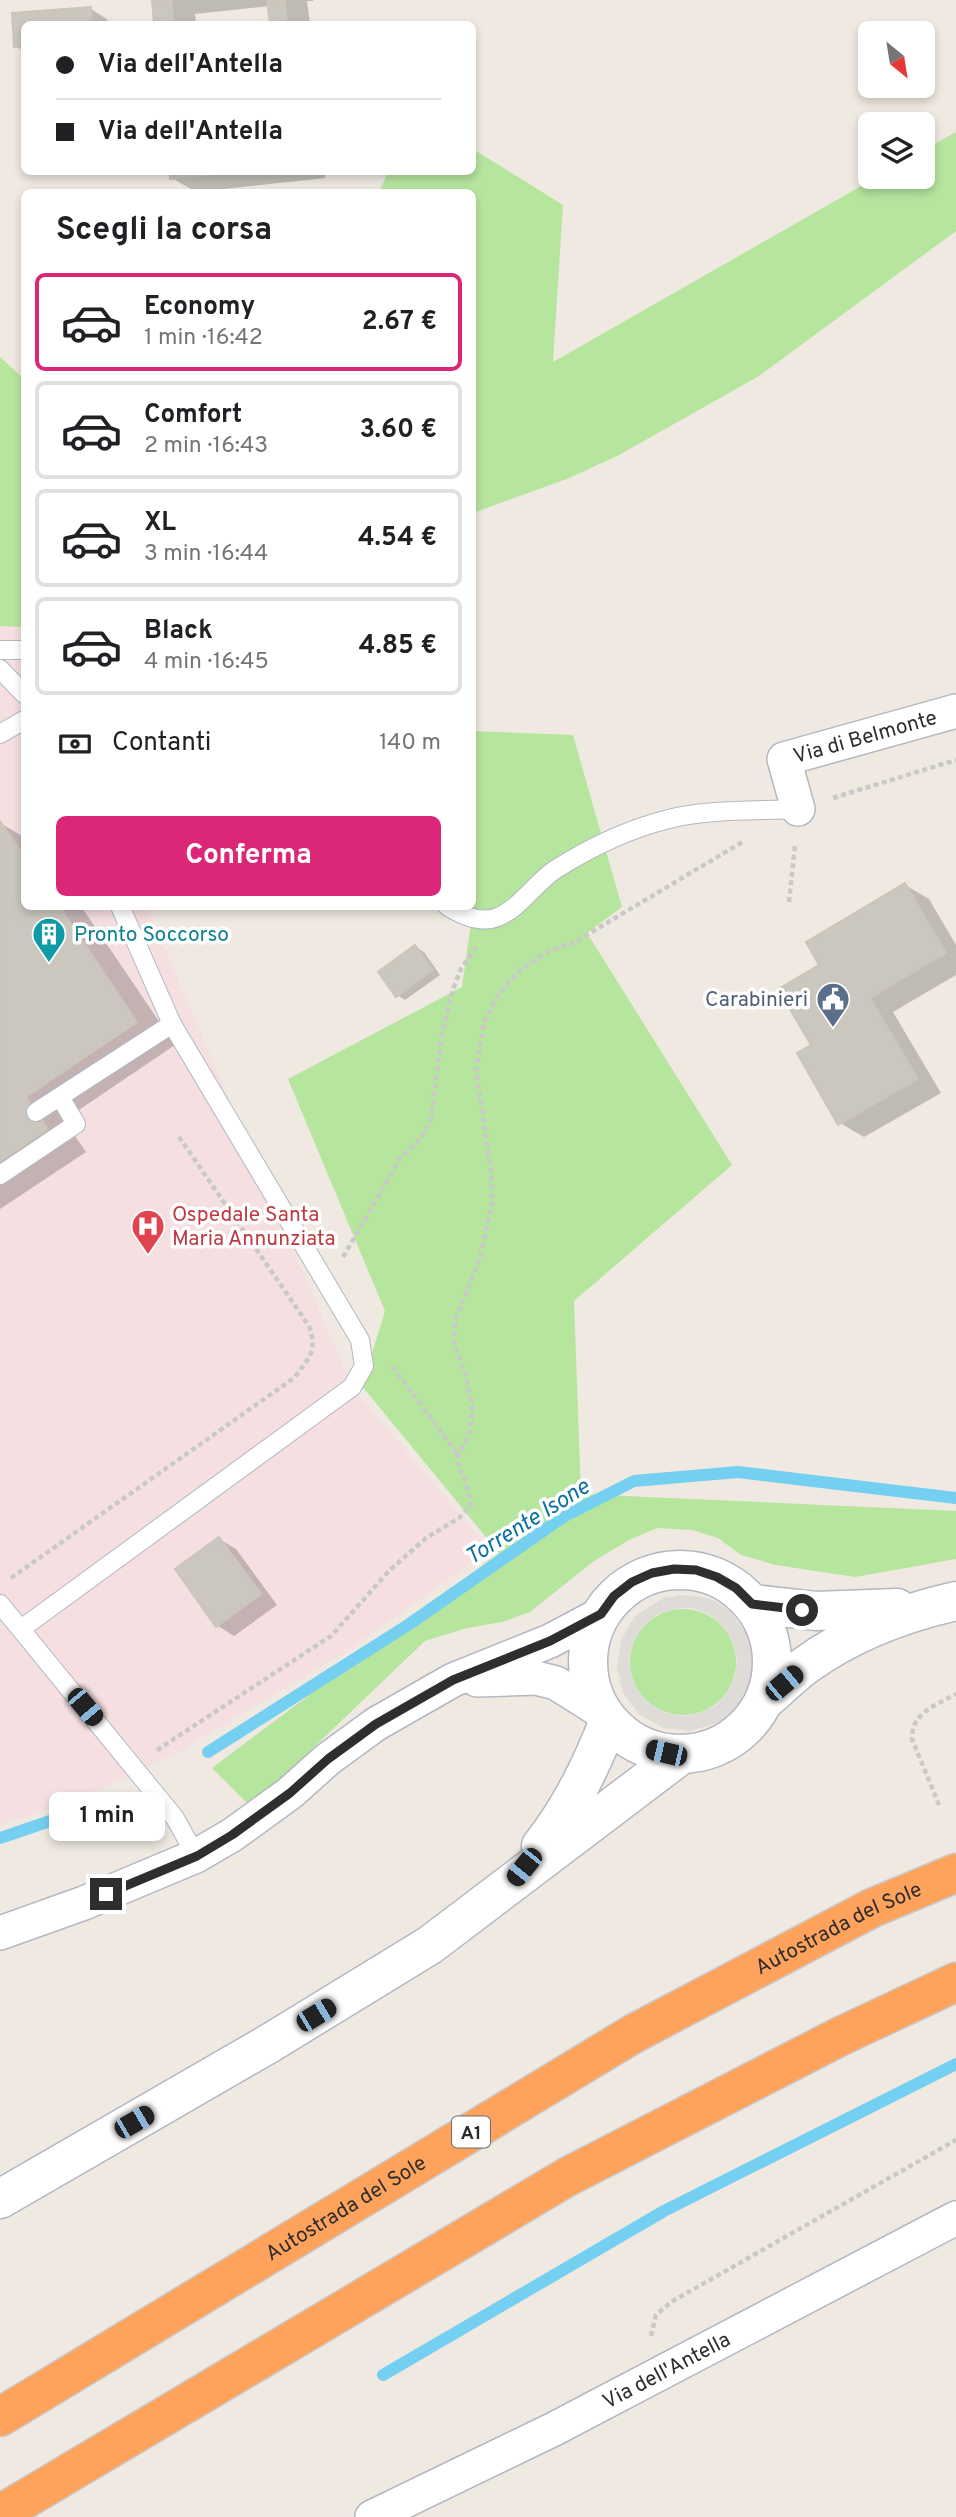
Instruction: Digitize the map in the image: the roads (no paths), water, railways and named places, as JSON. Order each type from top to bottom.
[{"type":"highway","name":"Autostrada del Sole","points":[[0,2417],[633,2034],[872,1908],[956,1873]]},
{"type":"highway","points":[[0,2514],[567,2177],[841,2036],[956,1982]]},
{"type":"street","name":"Via di Belmonte","points":[[798,809],[783,759],[956,711]]},
{"type":"street","points":[[453,1680],[536,1678],[556,1684],[606,1717],[628,1737],[650,1749],[682,1754],[716,1747],[731,1739],[756,1716],[770,1684],[772,1650],[765,1626],[752,1604],[736,1588],[717,1577],[696,1570],[674,1569],[652,1573],[632,1582],[614,1596],[601,1614],[591,1638],[587,1663],[594,1697],[606,1717]]},
{"type":"street","points":[[752,1604],[788,1609],[870,1611],[952,1602]]},
{"type":"street","points":[[764,1701],[805,1666],[837,1645],[882,1623],[952,1602]]},
{"type":"street","points":[[0,1933],[84,1903],[197,1856],[232,1835],[290,1793],[328,1759],[376,1724],[453,1680],[550,1641],[601,1614]]},
{"type":"street","points":[[506,1888],[558,1824],[581,1786],[606,1717]]},
{"type":"street","points":[[0,2199],[270,2043],[430,1945],[682,1754]]},
{"type":"street","name":"Via dell'Antella","points":[[372,2517],[554,2429],[956,2218]]},
{"type":"lane","points":[[0,650],[21,650]]},
{"type":"lane","points":[[0,669],[21,691]]},
{"type":"lane","points":[[0,734],[21,722]]},
{"type":"lane","points":[[453,910],[463,916],[496,918],[554,870],[617,835],[671,818],[798,809]]},
{"type":"lane","points":[[21,1629],[352,1388],[364,1366],[360,1340],[172,1024],[122,910]]},
{"type":"lane","points":[[36,1112],[172,1024]]},
{"type":"lane","points":[[0,1175],[76,1124],[60,1097]]},
{"type":"lane","points":[[0,1604],[175,1818],[197,1856]]},
{"type":"lane","points":[[0,1616],[21,1629]]},
{"type":"waterway","name":"Torrente Isone","points":[[208,1752],[408,1625],[563,1517],[634,1481],[738,1472],[956,1498]]},
{"type":"waterway","name":"Torrente Isone","points":[[0,1838],[91,1807]]},
{"type":"waterway","points":[[383,2375],[664,2211],[956,2064]]},
{"type":"place","name":"Pronto Soccorso","points":[[49,964]]},
{"type":"place","name":"Carabinieri","points":[[833,1029]]},
{"type":"place","name":"Ospedale Santa Maria Annunziata","points":[[148,1256]]}]
